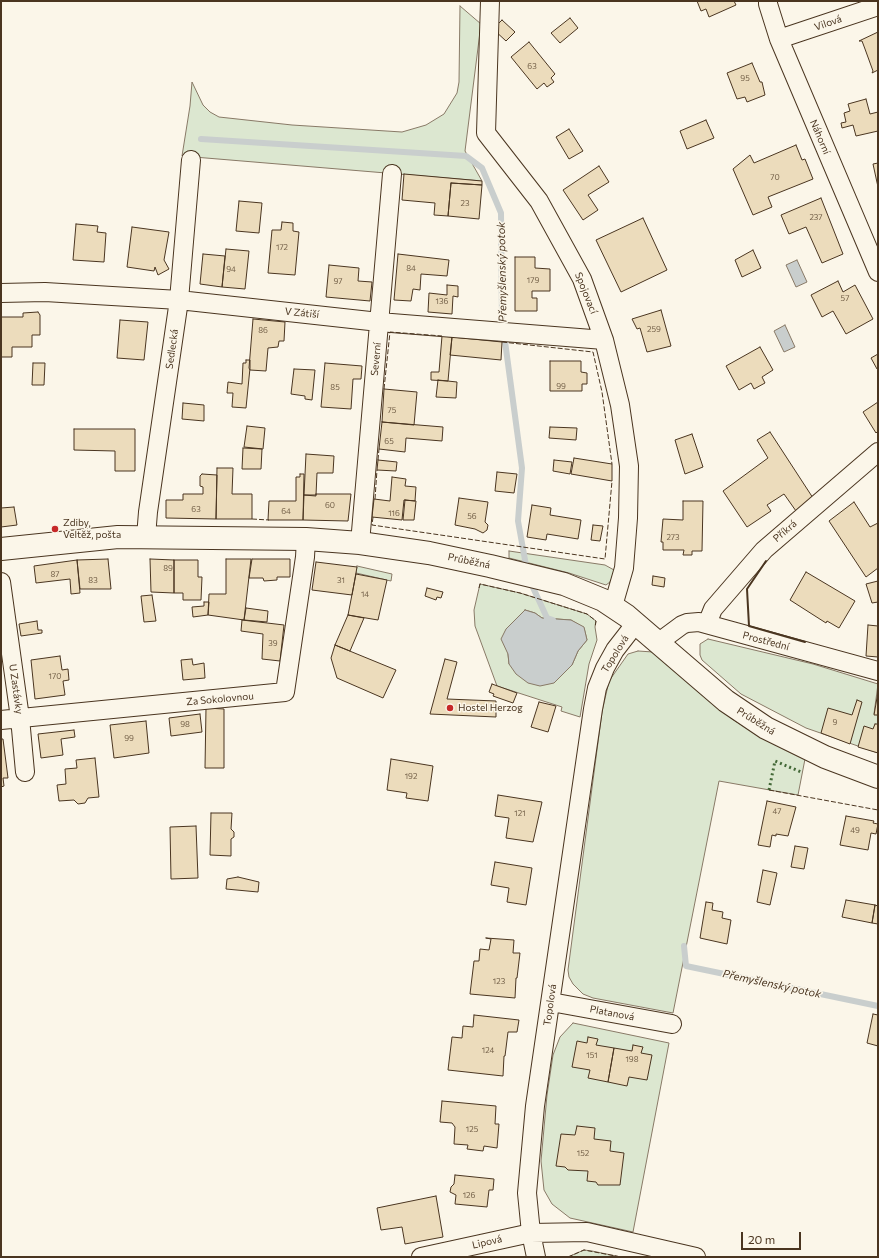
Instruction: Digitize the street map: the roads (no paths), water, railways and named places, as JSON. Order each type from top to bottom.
[{"type":"street","name":"Spojovací","points":[[490,1],[486,133],[539,201],[582,279],[604,340],[620,405],[628,466],[628,518],[624,567],[613,606]]},
{"type":"street","name":"Náhorní","points":[[768,1],[779,39],[878,272]]},
{"type":"street","name":"Vilová","points":[[779,39],[878,6]]},
{"type":"street","name":"Sedlecká","points":[[146,537],[149,504],[179,300],[190,160]]},
{"type":"street","name":"Severní","points":[[360,543],[392,174]]},
{"type":"street","name":"V Zátiší","points":[[1,293],[45,292],[179,300],[379,322],[604,340]]},
{"type":"street","name":"Příkrá","points":[[707,624],[712,609],[764,550],[878,452]]},
{"type":"street","name":"Průběžná","points":[[1,549],[81,540],[146,537],[306,539],[360,543],[428,553],[528,575],[582,590],[613,606],[659,642],[726,701],[761,725],[784,738],[826,757],[878,777]]},
{"type":"street","name":"Za Sokolovnou","points":[[1,720],[285,692],[305,557],[306,539]]},
{"type":"street","name":"U Zastávky","points":[[1,582],[20,718],[25,772]]},
{"type":"street","name":"Topolová","points":[[536,1257],[531,1232],[527,1193],[535,1106],[597,688],[609,661],[636,623]]},
{"type":"street","name":"Prostřední","points":[[659,642],[678,627],[687,623],[707,624],[878,671]]},
{"type":"street","name":"Platanová","points":[[551,1002],[672,1024]]},
{"type":"street","name":"Lipová","points":[[421,1257],[531,1232]]},
{"type":"street","points":[[531,1232],[587,1232],[696,1257]]},
{"type":"waterway","name":"Přemyšlenský potok","points":[[201,139],[466,156],[482,168],[501,213],[502,319],[522,468],[518,521],[527,571]]},
{"type":"waterway","name":"Přemyšlenský potok","points":[[530,581],[547,618],[553,620]]},
{"type":"waterway","name":"Přemyšlenský potok","points":[[684,946],[686,966],[878,1006]]},
{"type":"place","name":"Zdiby, Veltěž, pošta","points":[[55,529]]},
{"type":"place","name":"Hostel Herzog","points":[[450,708]]}]
